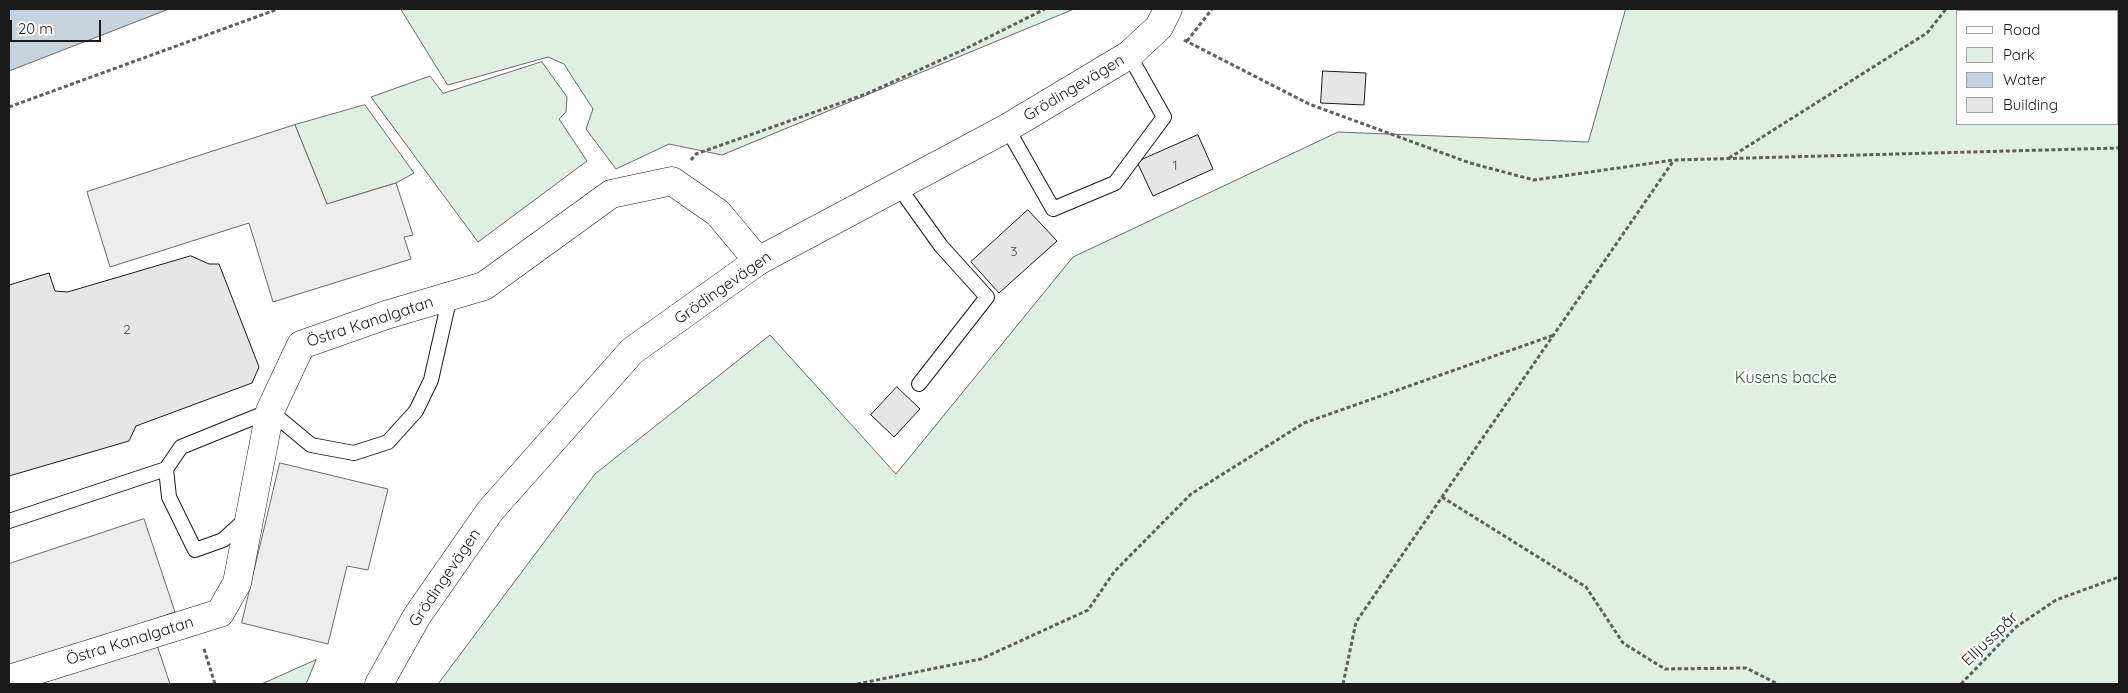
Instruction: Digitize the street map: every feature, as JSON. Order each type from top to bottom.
[{"type":"street","name":"Grödingevägen","points":[[379,684],[417,616],[490,511],[632,351],[758,261],[1007,128],[1130,55],[1164,18]]},
{"type":"street","points":[[672,181],[718,213],[758,261]]},
{"type":"street","name":"Östra Kanalgatan","points":[[9,679],[220,613],[237,583],[270,411],[301,345],[386,315],[484,286],[611,194],[672,181]]},
{"type":"lane","points":[[1007,128],[1053,209],[1115,183],[1164,118],[1130,55]]},
{"type":"lane","points":[[898,186],[942,246],[987,297],[920,384]]},
{"type":"lane","points":[[9,521],[166,469],[181,447],[270,411],[311,444],[354,453],[388,442],[416,411],[431,380],[450,296]]},
{"type":"lane","points":[[166,469],[169,497],[195,550],[222,540],[249,517]]},
{"type":"path","points":[[9,107],[278,9]]},
{"type":"path","points":[[672,181],[696,154],[866,94],[964,50],[1044,9]]},
{"type":"path","points":[[1187,41],[1212,9]]},
{"type":"path","points":[[1728,159],[1927,32],[1946,9]]},
{"type":"path","points":[[1164,18],[1187,41],[1309,104],[1470,163],[1534,180],[1674,160],[2119,148]]},
{"type":"path","points":[[1343,684],[1356,622],[1674,160]]},
{"type":"path","points":[[857,684],[980,659],[1088,610],[1114,572],[1191,494],[1304,423],[1554,335]]},
{"type":"path","points":[[1442,497],[1586,588],[1623,643],[1665,669],[1746,668],[1778,684]]},
{"type":"path","name":"Elljusspår","points":[[1961,684],[2016,627],[2056,600],[2119,577]]},
{"type":"path","points":[[195,620],[215,684]]},
{"type":"green space","points":[[401,9],[1074,9],[722,155],[669,144],[616,169],[586,129],[593,109],[564,64],[548,57],[448,85]]},
{"type":"green space","name":"Kusens backe","points":[[1626,9],[1976,10],[1956,10],[1956,125],[2118,125],[2119,33],[2119,684],[438,684],[595,474],[770,335],[896,474],[1073,257],[1338,132],[1588,142]]},
{"type":"green space","points":[[542,62],[567,97],[566,112],[559,119],[587,161],[478,242],[371,97],[430,76],[443,93]]},
{"type":"green space","points":[[365,105],[414,173],[396,183],[327,204],[295,125]]},
{"type":"green space","points":[[316,660],[306,684],[262,684]]},
{"type":"shaded area","points":[[295,125],[327,204],[396,183],[413,235],[404,237],[411,259],[273,302],[249,223],[110,267],[87,192]]},
{"type":"shaded area","points":[[280,463],[388,489],[368,570],[347,566],[328,644],[242,623]]},
{"type":"shaded area","points":[[144,519],[175,612],[149,621],[170,684],[9,684],[9,564]]},
{"type":"water","points":[[9,9],[169,9],[9,71]]},
{"type":"building","points":[[1323,71],[1366,73],[1364,105],[1321,103]]},
{"type":"building","points":[[1198,135],[1213,169],[1153,196],[1137,162]]},
{"type":"building","points":[[1028,210],[1057,241],[999,293],[971,262]]},
{"type":"building","points":[[191,256],[209,264],[219,264],[259,367],[252,383],[136,426],[129,441],[9,476],[9,285],[49,273],[55,291],[67,292]]},
{"type":"building","points":[[897,387],[920,409],[894,437],[871,415]]}]
